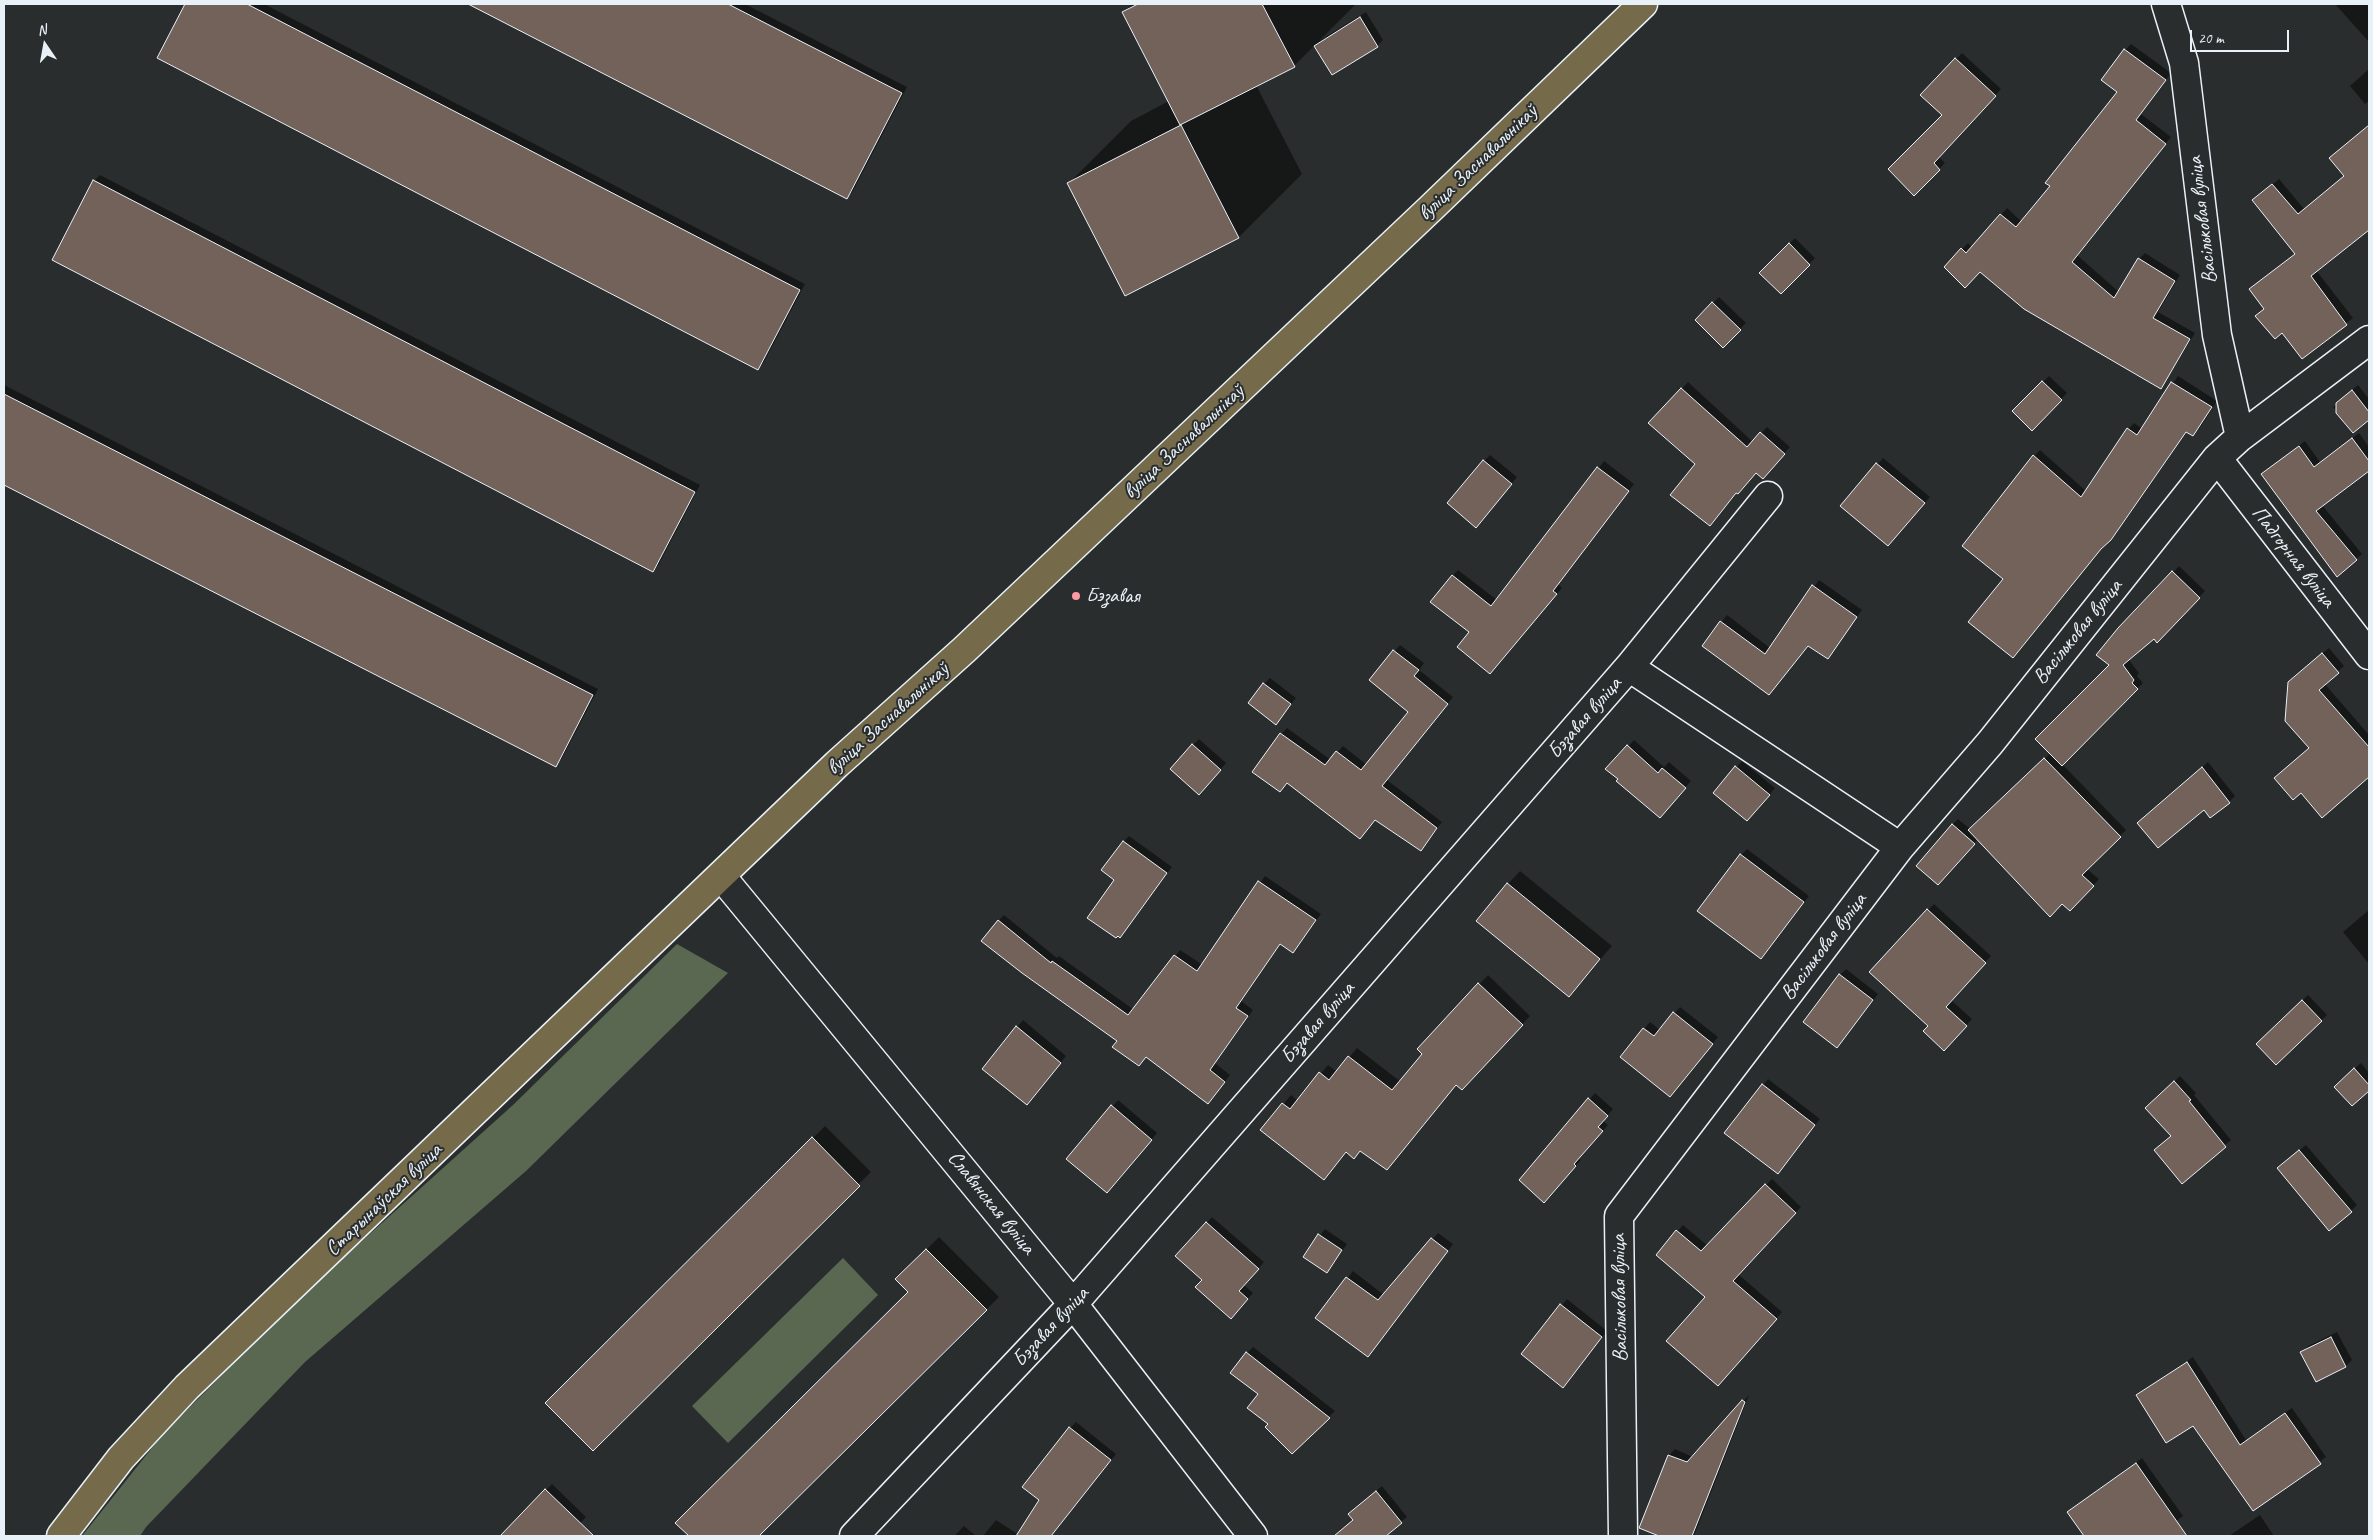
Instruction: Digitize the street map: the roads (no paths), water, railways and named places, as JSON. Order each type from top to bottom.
[{"type":"main road","name":"вуліца Заснавальнікаў","points":[[721,876],[837,764],[964,650],[1430,209],[1643,4]]},
{"type":"main road","name":"Старынаўская вуліца","points":[[60,1536],[121,1458],[187,1387],[721,876]]},
{"type":"street","name":"Васільковая вуліца","points":[[2166,4],[2184,63],[2216,335],[2240,436]]},
{"type":"street","name":"Васільковая вуліца","points":[[1623,1536],[1619,1216],[1900,847],[1990,743],[2217,458],[2240,436],[2369,340]]},
{"type":"street","name":"Падгорная вуліца","points":[[2217,458],[2369,655]]},
{"type":"street","name":"Бэзавая вуліца","points":[[854,1536],[1073,1304],[1629,667],[1768,496]]},
{"type":"street","points":[[1629,667],[1900,847]]},
{"type":"street","name":"Славянская вуліца","points":[[721,876],[1073,1304],[1252,1536]]},
{"type":"place","name":"Бэзавая","points":[[1076,596]]}]
